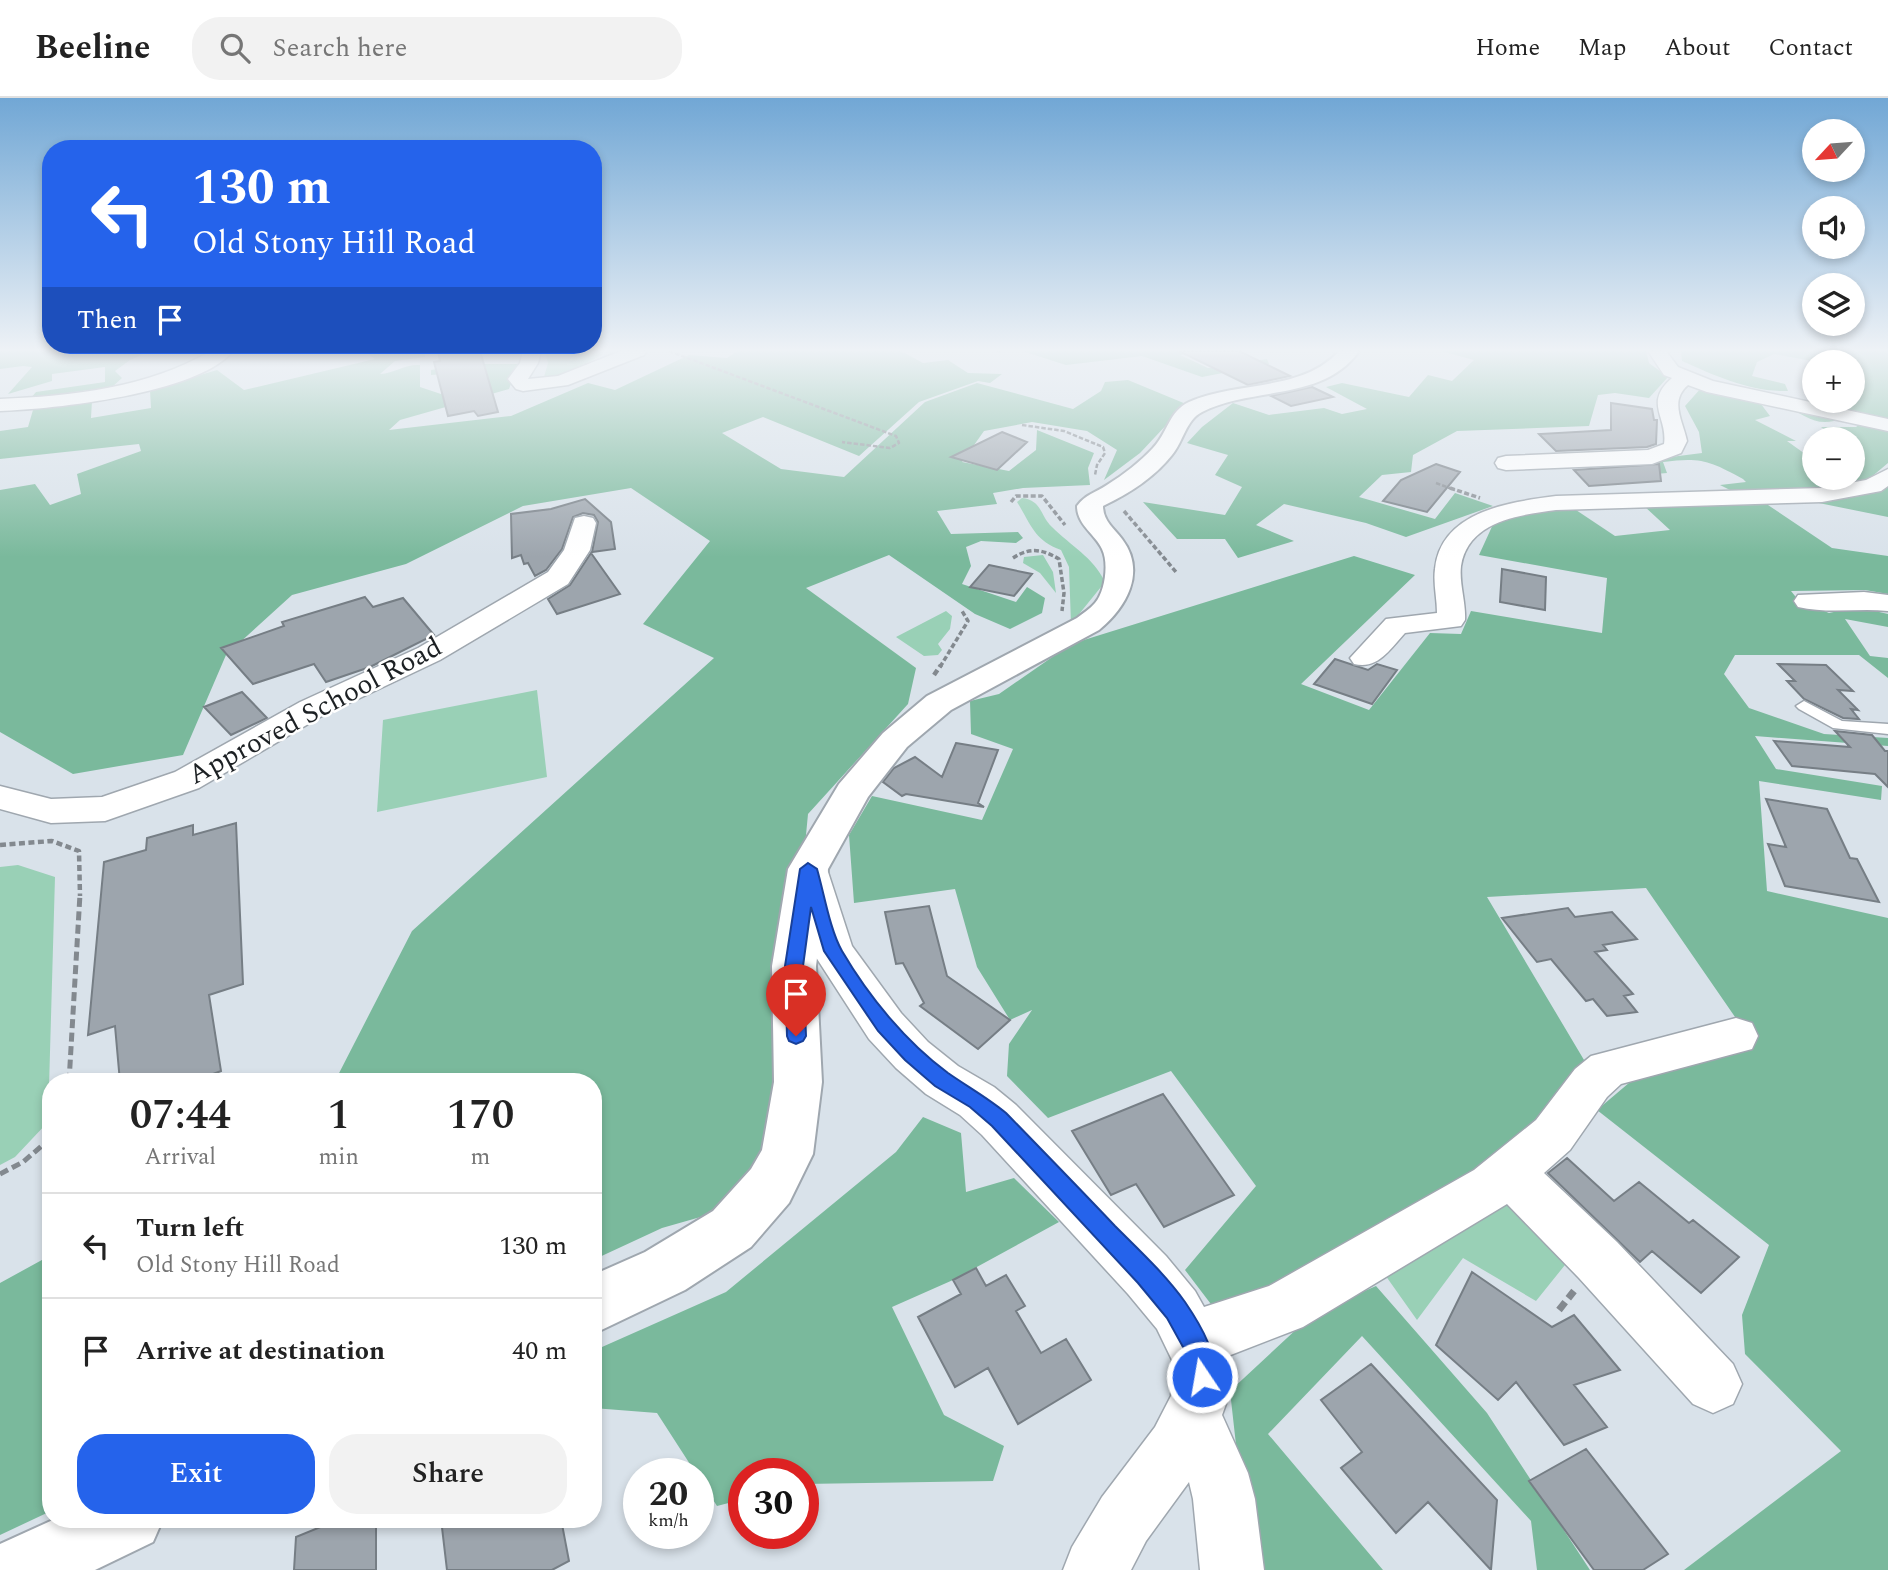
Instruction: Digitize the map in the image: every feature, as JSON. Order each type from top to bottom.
[{"type":"street","points":[[602,1301],[665,1271],[732,1229],[770,1186],[787,1154],[798,1082],[794,966],[808,869],[852,792],[881,755],[927,712],[965,687],[1088,624],[1108,607],[1117,588],[1118,554],[1090,514],[1090,507],[1094,501],[1112,493],[1164,450],[1183,420]]},
{"type":"street","points":[[1506,463],[1635,459],[1663,454],[1673,448],[1676,441],[1669,420]]},
{"type":"street","points":[[1862,420],[1888,425]]},
{"type":"street","points":[[1364,658],[1396,625],[1451,620],[1453,601],[1448,567],[1451,546],[1471,525],[1504,513],[1566,502],[1822,495],[1873,486],[1888,476]]},
{"type":"street","name":"Approved School Road","points":[[0,797],[51,811],[105,808],[187,780],[310,709],[429,654],[558,578],[577,550],[584,523]]},
{"type":"street","points":[[1808,601],[1888,603]]},
{"type":"street","points":[[808,869],[833,951],[885,1026],[912,1055],[942,1080],[977,1101],[999,1119],[1147,1275],[1176,1310],[1193,1338],[1200,1356],[1202,1377],[1201,1393],[1192,1416],[1175,1448],[1124,1519],[1095,1570]]},
{"type":"street","points":[[1193,1338],[1237,1326],[1284,1308],[1425,1229],[1492,1186],[1553,1135],[1591,1083],[1607,1069],[1735,1036]]},
{"type":"street","points":[[1508,1171],[1598,1259],[1713,1384]]},
{"type":"street","points":[[1192,1416],[1217,1473],[1224,1499],[1232,1570]]},
{"type":"street","points":[[20,1570],[111,1528]]},
{"type":"lane","points":[[1804,706],[1838,725],[1888,729]]},
{"type":"path","points":[[842,442],[890,448],[899,443],[895,436],[852,420]]},
{"type":"path","points":[[1022,425],[1051,428],[1084,437],[1103,447],[1105,453],[1094,473],[1176,572]]},
{"type":"path","points":[[1013,558],[1025,550],[1044,549],[1059,559],[1064,593],[1058,639]]},
{"type":"path","points":[[927,712],[928,685],[968,621],[962,611]]},
{"type":"path","points":[[0,845],[52,841],[79,851],[81,870],[70,1073]]},
{"type":"path","points":[[0,1174],[23,1162],[42,1146]]},
{"type":"green space","points":[[30,420],[401,420],[389,430],[479,420],[756,420],[722,433],[781,469],[844,477],[906,420],[1171,420],[1140,453],[1104,480],[1117,450],[1087,431],[1032,422],[984,431],[962,462],[1009,471],[1036,450],[1037,430],[1094,453],[1088,468],[1090,485],[1023,488],[993,493],[997,504],[937,511],[951,534],[1018,532],[1023,538],[1016,543],[981,541],[966,547],[971,566],[962,584],[1016,602],[1027,587],[1045,598],[1042,613],[1010,629],[975,614],[889,555],[806,588],[916,668],[908,704],[808,814],[775,1158],[725,1210],[662,1228],[602,1256],[602,1073],[339,1073],[412,931],[714,658],[643,624],[710,541],[631,488],[523,506],[406,564],[292,595],[226,655],[183,755],[73,774],[0,732],[0,490],[35,484],[50,505],[81,494],[77,474],[141,451],[139,444],[0,459],[0,431],[28,427]]},
{"type":"green space","points":[[770,420],[899,420],[859,456]]},
{"type":"green space","points":[[1211,420],[1591,420],[1589,426],[1457,431],[1413,455],[1411,472],[1382,475],[1359,497],[1435,519],[1455,493],[1493,506],[1406,537],[1366,523],[1284,504],[1256,525],[1294,541],[1238,558],[1225,539],[1177,539],[1143,502],[1225,515],[1242,487],[1215,475],[1228,455],[1187,443]]},
{"type":"green space","points":[[1692,420],[1756,420],[1796,441],[1787,441],[1802,452],[1802,490],[1819,490],[1740,495],[1720,485],[1746,482],[1743,479],[1705,462],[1663,462],[1667,473],[1644,475],[1632,462],[1702,453],[1699,432]]},
{"type":"green space","points":[[1812,420],[1838,420],[1827,422]]},
{"type":"green space","points":[[1864,421],[1888,428],[1888,463],[1865,482],[1865,427],[1856,427]]},
{"type":"green space","points":[[1888,483],[1888,517],[1794,498],[1844,490],[1865,490],[1865,487]]},
{"type":"green space","points":[[1022,498],[1037,505],[1048,523],[1088,559],[1105,582],[1071,624],[1069,567],[1061,550],[1045,542],[1034,531],[1017,502]]},
{"type":"green space","points":[[1768,505],[1832,548],[1888,556],[1888,594],[1865,590],[1791,591],[1799,601],[1829,613],[1857,607],[1888,614],[1888,627],[1845,619],[1870,656],[1888,658],[1888,678],[1859,655],[1735,655],[1724,674],[1749,708],[1824,734],[1888,738],[1888,746],[1755,736],[1776,769],[1882,786],[1881,800],[1759,781],[1767,891],[1888,918],[1888,1570],[1684,1570],[1841,1451],[1745,1354],[1742,1315],[1769,1245],[1597,1110],[1636,1077],[1753,1043],[1646,888],[1487,897],[1587,1065],[1540,1127],[1470,1176],[1220,1316],[1185,1270],[1256,1186],[1171,1071],[1048,1118],[1007,1076],[1009,1044],[1032,1010],[1010,1020],[977,967],[955,889],[854,903],[849,835],[872,796],[982,820],[1013,749],[971,734],[970,701],[999,694],[1071,644],[1354,556],[1415,575],[1301,684],[1369,710],[1430,633],[1461,634],[1471,611],[1602,633],[1607,578],[1479,555],[1495,520],[1540,508],[1573,508],[1615,536],[1670,530],[1644,506]]},
{"type":"green space","points":[[1043,555],[1053,572],[1056,593],[1040,573],[1023,563],[1024,557]]},
{"type":"green space","points":[[946,611],[952,616],[950,629],[938,644],[942,650],[938,655],[924,656],[896,637]]},
{"type":"green space","points":[[537,690],[547,777],[377,812],[383,720]]},
{"type":"green space","points":[[18,865],[55,877],[49,1073],[42,1073],[42,1128],[15,1157],[0,1165],[0,867]]},
{"type":"green space","points":[[923,1117],[961,1133],[966,1192],[1014,1178],[1059,1222],[953,1280],[892,1307],[944,1415],[1004,1446],[993,1481],[819,1484],[819,1458],[728,1458],[728,1503],[717,1506],[714,1501],[714,1458],[686,1458],[657,1413],[602,1409],[602,1347],[726,1292],[896,1152]]},
{"type":"green space","points":[[1521,1193],[1577,1250],[1536,1301],[1463,1258],[1417,1320],[1383,1272]]},
{"type":"green space","points":[[42,1260],[42,1515],[0,1535],[0,1283]]},
{"type":"green space","points":[[1376,1286],[1487,1413],[1590,1570],[1537,1570],[1531,1521],[1362,1336],[1268,1434],[1383,1570],[1250,1570],[1230,1391],[1314,1313]]},
{"type":"building","points":[[1611,420],[1657,420],[1656,444],[1647,447],[1556,451],[1539,434],[1611,430]]},
{"type":"building","points":[[1002,432],[1027,442],[997,470],[951,457]]},
{"type":"building","points":[[1436,464],[1460,472],[1427,512],[1383,501],[1401,480]]},
{"type":"building","points":[[1659,464],[1661,481],[1589,486],[1574,470]]},
{"type":"building","points":[[585,499],[611,522],[615,549],[592,552],[598,522],[594,515],[583,513],[573,517],[562,549],[546,570],[535,576],[528,563],[524,564],[521,555],[512,558],[511,514],[551,509]]},
{"type":"building","points":[[591,553],[620,594],[557,614],[548,599],[570,585]]},
{"type":"building","points":[[989,565],[1032,574],[1014,596],[970,587]]},
{"type":"building","points":[[1502,569],[1546,577],[1545,610],[1500,602]]},
{"type":"building","points":[[365,597],[373,607],[403,598],[434,635],[370,667],[326,682],[314,664],[253,684],[221,648],[284,626],[282,622]]},
{"type":"building","points":[[1335,659],[1368,670],[1377,664],[1397,670],[1372,704],[1314,684]]},
{"type":"building","points":[[1778,664],[1826,665],[1853,691],[1838,690],[1858,710],[1851,709],[1859,719],[1843,718],[1804,699],[1787,681],[1795,681]]},
{"type":"building","points":[[242,692],[267,718],[231,735],[204,707]]},
{"type":"building","points":[[1835,731],[1872,735],[1885,751],[1888,751],[1888,787],[1875,774],[1792,766],[1774,741],[1850,747]]},
{"type":"building","points":[[956,743],[998,750],[978,803],[984,807],[906,794],[902,796],[883,782],[894,768],[915,757],[942,777]]},
{"type":"building","points":[[1766,799],[1827,809],[1850,858],[1857,859],[1879,902],[1785,886],[1768,844],[1786,847]]},
{"type":"building","points":[[236,823],[243,984],[209,995],[221,1071],[119,1073],[115,1026],[88,1035],[104,862],[146,850],[147,838],[193,825],[193,835]]},
{"type":"building","points":[[929,906],[947,976],[1010,1020],[978,1049],[920,1006],[924,1003],[903,963],[896,964],[885,912]]},
{"type":"building","points":[[1568,908],[1575,917],[1612,912],[1637,939],[1603,945],[1607,950],[1595,952],[1633,994],[1624,996],[1637,1012],[1607,1016],[1593,999],[1586,1001],[1551,959],[1537,962],[1502,918]]},
{"type":"building","points":[[1163,1094],[1234,1195],[1164,1227],[1136,1184],[1111,1195],[1072,1131]]},
{"type":"building","points":[[1567,1158],[1614,1201],[1639,1182],[1689,1223],[1693,1220],[1739,1257],[1701,1293],[1652,1251],[1640,1262],[1548,1173]]},
{"type":"building","points":[[976,1268],[986,1286],[1006,1275],[1025,1306],[1016,1311],[1041,1353],[1066,1339],[1091,1380],[1018,1424],[988,1368],[955,1387],[918,1317],[961,1294],[953,1280]]},
{"type":"building","points":[[1472,1272],[1552,1327],[1574,1315],[1620,1370],[1574,1385],[1607,1427],[1564,1445],[1516,1382],[1498,1400],[1436,1345]]},
{"type":"building","points":[[1371,1364],[1497,1500],[1491,1570],[1428,1502],[1396,1533],[1341,1468],[1362,1452],[1321,1400]]},
{"type":"building","points":[[1586,1449],[1668,1554],[1643,1570],[1594,1570],[1529,1481]]},
{"type":"building","points":[[318,1528],[376,1528],[376,1570],[294,1570],[296,1537]]},
{"type":"building","points":[[442,1528],[563,1528],[569,1561],[552,1570],[447,1570]]},
{"type":"route","points":[[796,1036],[794,966],[808,869],[833,951],[885,1026],[912,1055],[942,1080],[977,1101],[999,1119],[1147,1275],[1176,1310],[1193,1338],[1200,1356],[1202,1377]]}]
